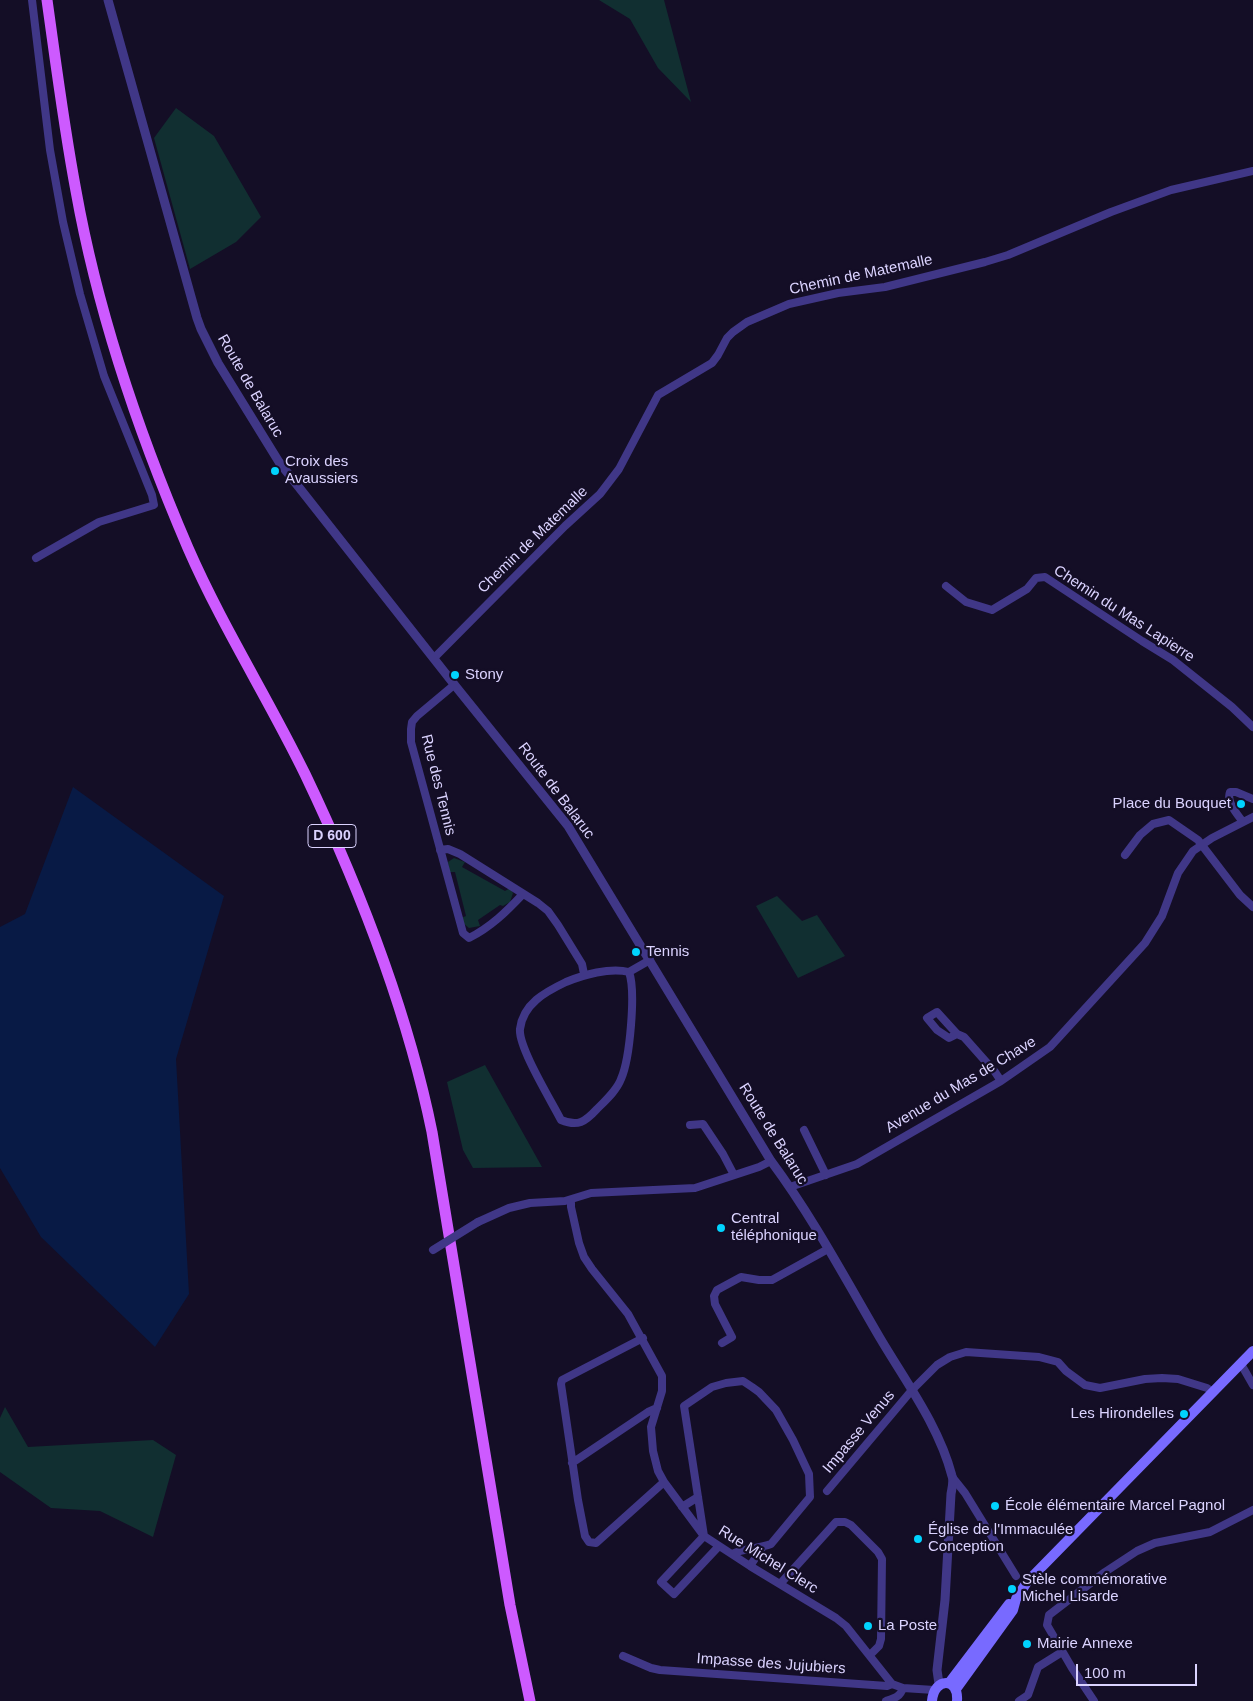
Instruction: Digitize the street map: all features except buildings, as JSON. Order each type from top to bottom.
[{"type":"main road","name":"D 600","points":[[47,0],[77,200],[101,302],[129,394],[154,464],[189,551],[305,774],[328,825],[389,976],[414,1055],[434,1142],[510,1605],[530,1701]]},
{"type":"main road","points":[[958,1701],[941,1690],[1013,1610],[1016,1599],[1027,1582],[1253,1351]]},
{"type":"street","points":[[32,0],[50,150],[63,222],[80,294],[104,376],[152,495],[154,506],[99,522],[36,558]]},
{"type":"street","name":"Route de Balaruc","points":[[108,0],[187,284],[201,329],[209,346],[279,462],[454,685],[568,826],[771,1161],[790,1187],[828,1249],[912,1390],[943,1448],[953,1478],[945,1600],[937,1670],[941,1690]]},
{"type":"street","name":"Chemin de Matemalle","points":[[434,658],[565,526],[600,494],[618,469],[658,395],[712,363],[727,338],[747,322],[789,304],[838,293],[885,287],[1008,256],[1111,212],[1171,190],[1253,171]]},
{"type":"street","name":"Chemin du Mas Lapierre","points":[[946,586],[966,602],[992,610],[1027,590],[1039,576],[1045,577],[1173,660],[1253,727]]},
{"type":"street","name":"Rue des Tennis","points":[[454,685],[412,722],[411,742],[463,933],[469,938],[496,921],[523,894]]},
{"type":"street","points":[[1243,822],[1228,794],[1236,792],[1253,799]]},
{"type":"street","name":"Avenue du Mas de Chave","points":[[790,1187],[857,1164],[1000,1080],[1050,1047],[1145,943],[1162,916],[1178,873],[1193,851],[1202,844],[1253,817]]},
{"type":"street","points":[[1125,855],[1140,835],[1153,824],[1169,820],[1202,844],[1240,895],[1253,907]]},
{"type":"street","name":"Rue des Tennis","points":[[440,850],[448,850],[460,854],[538,903],[558,925],[582,964],[584,974]]},
{"type":"street","points":[[629,972],[632,980],[630,1030],[627,1059],[621,1080],[607,1100],[581,1123],[571,1124],[561,1120],[528,1058],[520,1030],[527,1009],[540,996],[584,974],[622,970],[629,972],[650,960]]},
{"type":"street","points":[[957,1034],[964,1037],[1000,1080]]},
{"type":"street","points":[[690,1125],[703,1124],[724,1154],[734,1175]]},
{"type":"street","points":[[804,1130],[826,1175]]},
{"type":"street","points":[[433,1250],[478,1222],[509,1208],[530,1203],[571,1200],[591,1193],[695,1188],[771,1161]]},
{"type":"street","name":"Rue Michel Clerc","points":[[571,1200],[579,1243],[584,1256],[628,1314],[643,1338],[662,1376],[662,1391],[651,1428],[658,1470],[664,1482],[704,1536],[836,1618],[846,1626],[892,1684]]},
{"type":"street","points":[[722,1343],[732,1337],[715,1304],[714,1296],[717,1290],[741,1277],[772,1280],[828,1249]]},
{"type":"street","points":[[643,1338],[562,1380],[572,1463],[585,1536],[588,1542],[596,1543],[664,1482]]},
{"type":"street","name":"Impasse Venus","points":[[827,1491],[912,1390],[937,1365],[950,1357],[966,1352],[1039,1357],[1058,1362],[1085,1385],[1100,1388],[1145,1379],[1162,1378],[1178,1379],[1207,1388],[1213,1392]]},
{"type":"street","points":[[1240,1364],[1253,1385]]},
{"type":"street","points":[[719,1546],[674,1594],[660,1582],[704,1536],[684,1406],[712,1387],[743,1381],[759,1392],[776,1410],[809,1474],[810,1497],[809,1501],[770,1544],[762,1548],[732,1554]]},
{"type":"street","points":[[572,1463],[648,1412],[657,1408]]},
{"type":"street","points":[[953,1478],[965,1493],[1016,1576]]},
{"type":"street","points":[[682,1507],[698,1497]]},
{"type":"street","points":[[1094,1701],[1047,1625],[1049,1615],[1105,1572],[1137,1551],[1155,1543],[1210,1532],[1253,1510]]},
{"type":"street","points":[[780,1584],[836,1522],[845,1522],[851,1525],[878,1552],[882,1559],[881,1639],[879,1646],[870,1655]]},
{"type":"street","points":[[750,1566],[762,1548]]},
{"type":"street","points":[[1019,1701],[1028,1695],[1038,1667],[1062,1652]]},
{"type":"street","name":"Impasse des Jujubiers","points":[[623,1656],[660,1670],[887,1686],[892,1684],[903,1688],[941,1690]]},
{"type":"street","points":[[886,1701],[901,1694],[903,1688]]},
{"type":"green space","points":[[599,0],[664,0],[691,102],[658,68],[630,19]]},
{"type":"green space","points":[[176,108],[214,136],[261,217],[236,242],[190,269],[154,138]]},
{"type":"green space","points":[[454,858],[465,862],[462,867],[505,891],[510,888],[513,893],[510,902],[503,906],[500,905],[478,920],[480,926],[469,928],[463,923],[461,918],[466,916],[455,872],[449,872],[448,862]]},
{"type":"green space","points":[[777,896],[802,921],[817,915],[845,956],[798,978],[756,906]]},
{"type":"green space","points":[[485,1065],[542,1167],[473,1168],[463,1150],[447,1082]]},
{"type":"green space","points":[[5,1407],[28,1447],[153,1440],[176,1455],[153,1537],[100,1511],[51,1508],[0,1472],[0,1418]]},
{"type":"water","points":[[73,787],[224,896],[176,1059],[189,1294],[155,1347],[41,1237],[0,1168],[0,927],[25,914]]},
{"type":"place","name":"Croix des Avaussiers","points":[[275,471]]},
{"type":"place","name":"Stony","points":[[455,675]]},
{"type":"place","name":"Place du Bouquet","points":[[1241,804]]},
{"type":"place","name":"Tennis","points":[[636,952]]},
{"type":"place","name":"Central téléphonique","points":[[721,1228]]},
{"type":"place","name":"Les Hirondelles","points":[[1184,1414]]},
{"type":"place","name":"École élémentaire Marcel Pagnol","points":[[995,1506]]},
{"type":"place","name":"Église de l'Immaculée Conception","points":[[918,1539]]},
{"type":"place","name":"Stèle commémorative Michel Lisarde","points":[[1012,1589]]},
{"type":"place","name":"La Poste","points":[[868,1626]]},
{"type":"place","name":"Mairie Annexe","points":[[1027,1644]]}]
